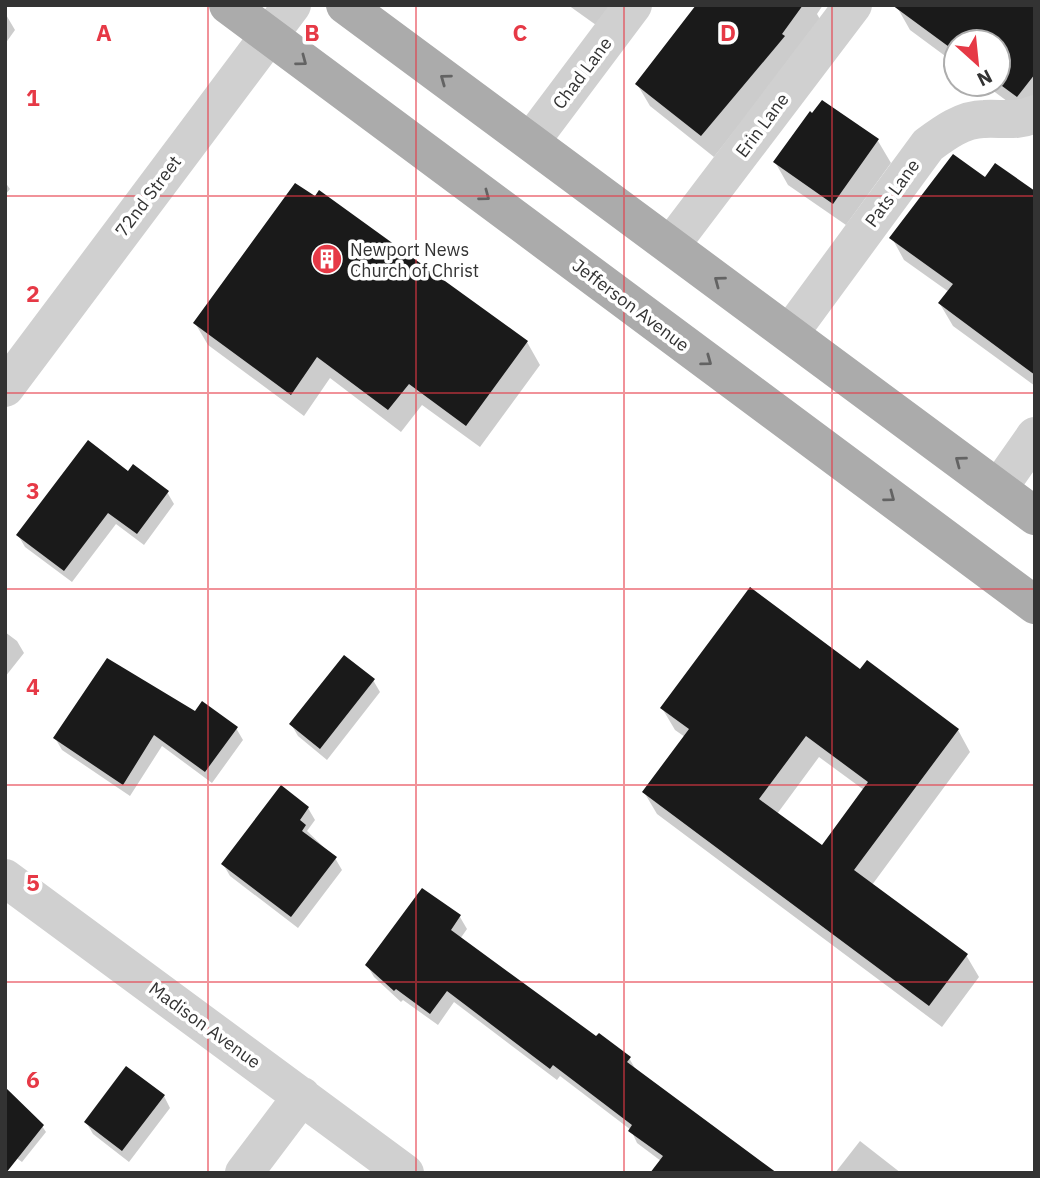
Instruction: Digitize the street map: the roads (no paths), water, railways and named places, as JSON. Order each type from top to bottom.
[{"type":"main road","name":"Jefferson Avenue","points":[[228,5],[1035,605]]},
{"type":"main road","points":[[345,5],[1035,516]]},
{"type":"street","name":"72nd Street","points":[[5,388],[292,5]]},
{"type":"street","name":"Chad Lane","points":[[531,141],[633,5]]},
{"type":"street","name":"Erin Lane","points":[[671,245],[853,5]]},
{"type":"street","name":"Pats Lane","points":[[790,333],[928,145],[953,127],[982,118],[1026,119],[1035,114]]},
{"type":"street","points":[[998,489],[1035,436]]},
{"type":"street","name":"Madison Avenue","points":[[5,878],[405,1173]]},
{"type":"street","points":[[244,1173],[302,1096]]},
{"type":"place","name":"Newport News Church of Christ","points":[[327,259]]}]
